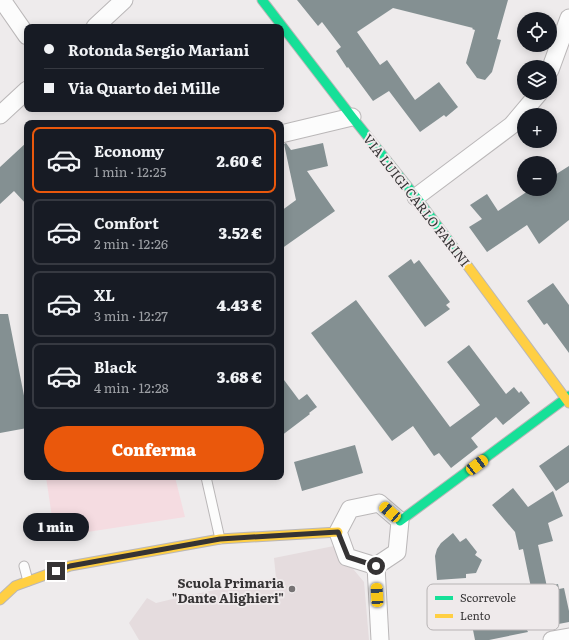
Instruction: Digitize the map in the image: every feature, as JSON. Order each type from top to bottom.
[{"type":"street","points":[[2,0],[24,32]]},
{"type":"street","points":[[98,24],[124,0]]},
{"type":"street","name":"VIA LUIGI CARLO FARINI","points":[[262,0],[280,24]]},
{"type":"street","points":[[554,60],[569,18]]},
{"type":"street","name":"VIA LUIGI CARLO FARINI","points":[[284,29],[416,197],[568,399]]},
{"type":"street","points":[[0,115],[24,93]]},
{"type":"street","points":[[416,197],[512,125],[533,100]]},
{"type":"street","points":[[284,133],[352,117]]},
{"type":"street","points":[[376,566],[397,552],[400,521],[568,399]]},
{"type":"street","points":[[376,566],[348,557],[338,532],[350,509],[379,503],[400,521]]},
{"type":"street","points":[[0,600],[15,586],[70,566],[220,539],[338,532]]},
{"type":"street","points":[[376,566],[380,640]]},
{"type":"street","points":[[552,640],[569,636]]},
{"type":"lane","points":[[207,480],[220,539]]},
{"type":"lane","points":[[24,566],[28,581]]},
{"type":"shaded area","points":[[46,480],[176,480],[185,517],[55,537]]},
{"type":"shaded area","name":"Scuola Primaria \"Dante Alighieri\"","points":[[334,546],[364,582],[369,640],[139,640],[129,623],[147,598],[156,603],[276,578],[274,558]]},
{"type":"building","points":[[297,0],[508,0],[497,39],[501,40],[492,72],[485,80],[477,78],[466,63],[475,30],[472,29],[473,28],[393,8],[357,32],[380,65],[387,60],[415,100],[439,82],[458,107],[446,117],[444,115],[420,132],[389,91],[373,101],[348,67],[347,68],[336,51],[341,47],[322,22],[318,26]]},
{"type":"building","points":[[286,143],[291,150],[323,143],[328,166],[307,171],[335,211],[284,247],[284,209],[296,200],[284,144]]},
{"type":"building","points":[[24,145],[24,202],[14,191],[0,204],[0,167]]},
{"type":"building","points":[[569,166],[569,220],[539,244],[527,225],[487,252],[469,227],[482,219],[470,205],[487,194],[498,211],[520,196],[557,196],[557,174]]},
{"type":"building","points":[[411,259],[414,264],[419,260],[450,302],[446,305],[450,309],[425,327],[388,276]]},
{"type":"building","points":[[553,283],[569,305],[569,353],[547,323],[544,325],[527,301]]},
{"type":"building","points":[[356,300],[450,427],[480,405],[447,362],[469,345],[506,394],[514,387],[519,393],[521,391],[530,403],[503,425],[496,417],[471,438],[478,447],[451,468],[439,453],[434,456],[413,426],[392,441],[311,333]]},
{"type":"building","points":[[0,314],[8,314],[24,396],[24,429],[0,433]]},
{"type":"building","points":[[284,380],[299,400],[307,394],[317,407],[309,413],[310,414],[284,434]]},
{"type":"building","points":[[355,445],[363,473],[302,491],[294,462]]},
{"type":"building","points":[[569,445],[569,482],[556,491],[539,466]]},
{"type":"building","points":[[513,488],[528,507],[553,491],[563,516],[548,523],[553,541],[538,545],[546,584],[530,584],[523,549],[519,550],[515,532],[492,505]]},
{"type":"building","points":[[453,533],[460,542],[466,538],[477,552],[475,555],[482,560],[476,573],[466,574],[466,578],[437,580],[435,556],[437,549],[441,543]]},
{"type":"building","points":[[564,588],[569,611],[569,622],[559,624],[559,589]]},
{"type":"building","points":[[473,630],[527,630],[528,632],[489,640],[475,640]]},
{"type":"traffic: fast","points":[[262,0],[280,24]]},
{"type":"traffic: fast","points":[[284,29],[416,197],[467,265]]},
{"type":"traffic: fast","points":[[400,521],[569,396]]},
{"type":"traffic: slow","points":[[467,265],[569,403]]},
{"type":"traffic: slow","points":[[0,600],[15,586],[70,566],[220,539],[338,532]]},
{"type":"place","name":"Scuola Primaria \"Dante Alighieri\"","points":[[292,589]]},
{"type":"route","points":[[56,571],[70,566],[220,539],[338,532],[348,557],[376,566]]}]
